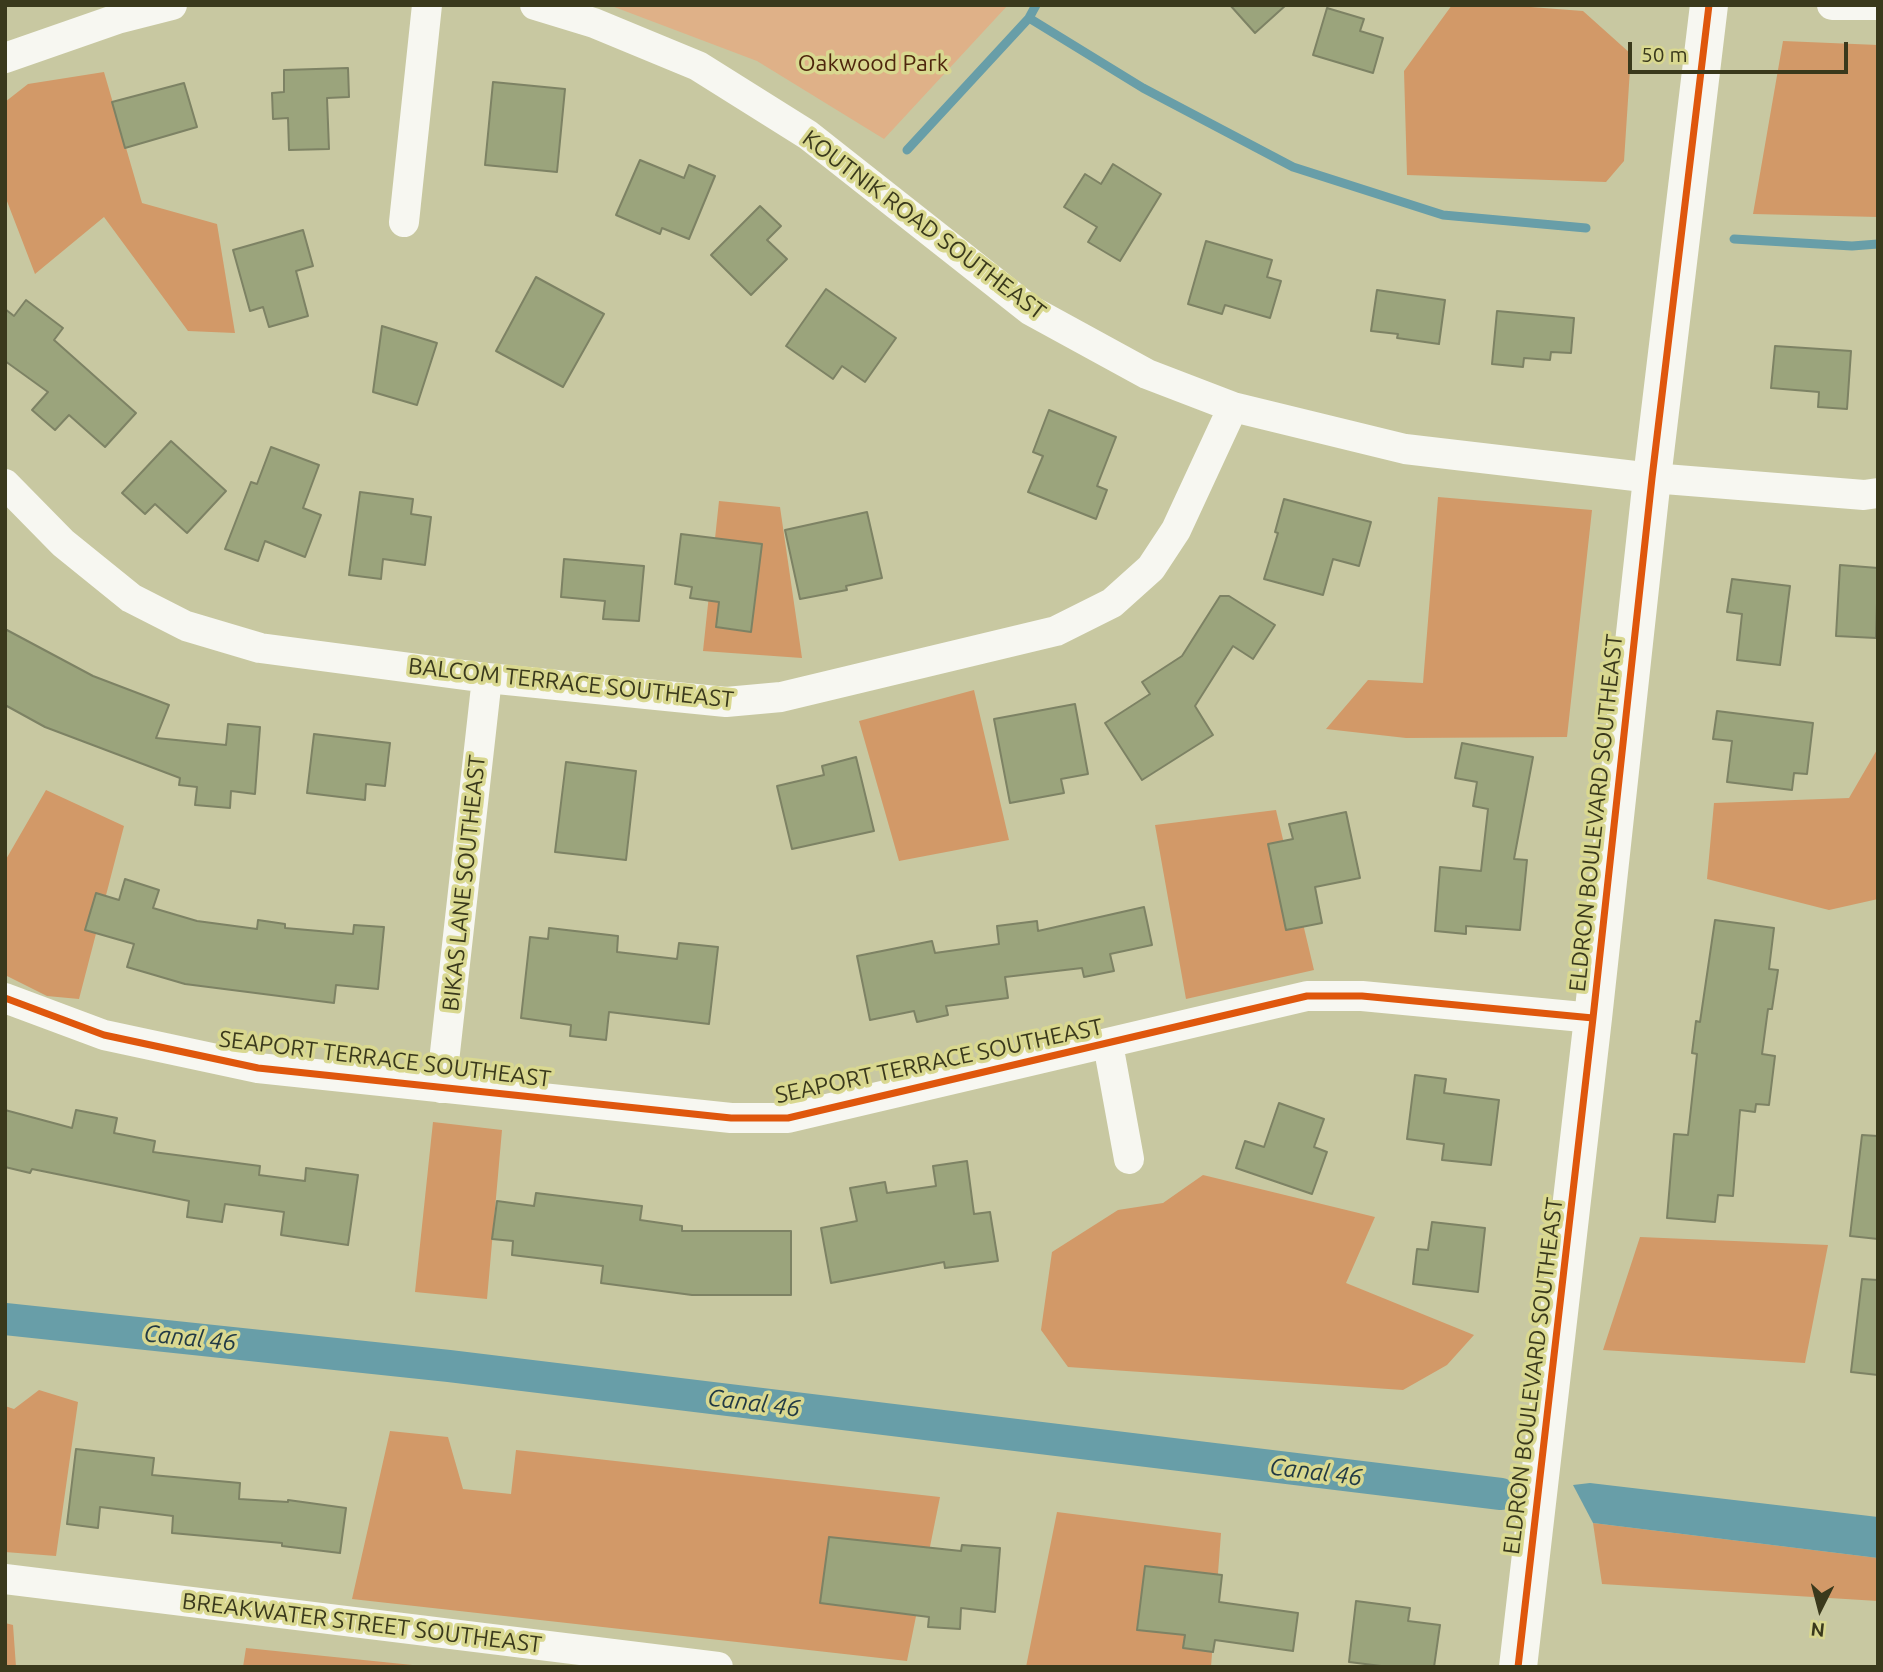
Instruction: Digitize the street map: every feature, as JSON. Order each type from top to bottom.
[{"type":"street","points":[[5,58],[117,19],[172,5]]},
{"type":"street","points":[[404,222],[427,5]]},
{"type":"street","name":"KOUTNIK ROAD SOUTHEAST","points":[[535,5],[594,23],[698,66],[808,135],[1030,310],[1147,374],[1233,407],[1405,449],[1652,478],[1864,495],[1878,493]]},
{"type":"street","name":"ELDRON BOULEVARD SOUTHEAST","points":[[1518,1667],[1652,478],[1709,5]]},
{"type":"street","points":[[1832,5],[1876,5]]},
{"type":"street","name":"BALCOM TERRACE SOUTHEAST","points":[[5,484],[63,543],[131,598],[186,626],[260,648],[486,678],[726,702],[781,697],[1056,631],[1112,603],[1151,568],[1176,530],[1233,407]]},
{"type":"street","name":"BIKAS LANE SOUTHEAST","points":[[441,1088],[486,678]]},
{"type":"street","name":"SEAPORT TERRACE SOUTHEAST","points":[[5,998],[104,1035],[258,1068],[731,1118],[788,1118],[1307,996],[1362,996],[1593,1018]]},
{"type":"street","points":[[1108,1044],[1129,1159]]},
{"type":"street","name":"BREAKWATER STREET SOUTHEAST","points":[[5,1579],[718,1667]]},
{"type":"green space","name":"Oakwood Park","points":[[609,5],[1008,5],[884,139],[757,61]]},
{"type":"shaded area","points":[[1452,5],[1504,5],[1583,11],[1631,54],[1624,161],[1606,182],[1407,175],[1404,71]]},
{"type":"shaded area","points":[[1783,41],[1878,45],[1878,217],[1753,214]]},
{"type":"shaded area","points":[[104,72],[142,203],[217,224],[235,333],[188,331],[104,217],[35,274],[5,196],[5,102],[28,84]]},
{"type":"shaded area","points":[[1438,497],[1592,510],[1567,737],[1406,738],[1326,729],[1368,680],[1423,683]]},
{"type":"shaded area","points":[[719,501],[780,507],[802,658],[703,651]]},
{"type":"shaded area","points":[[974,690],[1009,840],[899,861],[859,721]]},
{"type":"shaded area","points":[[1878,748],[1878,899],[1829,910],[1707,879],[1714,803],[1849,798]]},
{"type":"shaded area","points":[[46,790],[124,826],[79,999],[47,996],[5,975],[5,861]]},
{"type":"shaded area","points":[[1276,810],[1314,970],[1186,999],[1155,825]]},
{"type":"shaded area","points":[[433,1122],[502,1130],[487,1299],[415,1292]]},
{"type":"shaded area","points":[[1203,1175],[1375,1217],[1346,1283],[1474,1335],[1447,1365],[1403,1390],[1068,1367],[1041,1330],[1052,1252],[1118,1210],[1163,1203]]},
{"type":"shaded area","points":[[1640,1237],[1828,1245],[1805,1363],[1603,1350]]},
{"type":"shaded area","points":[[39,1390],[78,1402],[56,1556],[5,1552],[5,1406],[14,1409]]},
{"type":"shaded area","points":[[390,1431],[448,1437],[463,1489],[511,1494],[516,1450],[940,1497],[907,1661],[352,1599]]},
{"type":"shaded area","points":[[1057,1512],[1221,1533],[1211,1667],[1026,1667]]},
{"type":"shaded area","points":[[1593,1523],[1878,1558],[1878,1601],[1602,1584]]},
{"type":"shaded area","points":[[5,1623],[13,1625],[16,1667],[5,1667]]},
{"type":"shaded area","points":[[246,1648],[432,1667],[243,1667]]},
{"type":"water","points":[[1590,1483],[1878,1517],[1878,1558],[1593,1523],[1573,1485]]},
{"type":"building","points":[[1230,5],[1286,5],[1255,33]]},
{"type":"building","points":[[1327,8],[1364,19],[1360,31],[1383,38],[1373,73],[1313,55]]},
{"type":"building","points":[[348,68],[349,97],[327,98],[329,149],[289,150],[288,118],[273,119],[272,93],[284,92],[284,70]]},
{"type":"building","points":[[493,82],[565,89],[557,172],[485,165]]},
{"type":"building","points":[[184,83],[197,127],[125,148],[112,102]]},
{"type":"building","points":[[640,160],[684,178],[689,165],[715,176],[689,239],[662,228],[660,234],[616,215]]},
{"type":"building","points":[[1113,164],[1161,194],[1120,261],[1088,242],[1097,227],[1064,207],[1085,174],[1101,184]]},
{"type":"building","points":[[760,206],[781,226],[767,240],[787,259],[751,295],[711,255]]},
{"type":"building","points":[[303,230],[313,266],[296,271],[308,316],[269,327],[263,307],[250,311],[233,250]]},
{"type":"building","points":[[1206,241],[1272,260],[1267,277],[1281,281],[1270,318],[1225,305],[1222,314],[1188,304]]},
{"type":"building","points":[[536,277],[604,314],[563,387],[496,351]]},
{"type":"building","points":[[826,289],[896,338],[865,382],[842,366],[833,379],[786,346]]},
{"type":"building","points":[[1377,290],[1445,300],[1439,344],[1397,338],[1398,334],[1371,331]]},
{"type":"building","points":[[26,300],[63,328],[54,340],[136,413],[105,447],[69,415],[55,430],[32,410],[48,392],[5,361],[5,309],[14,316]]},
{"type":"building","points":[[1497,311],[1574,318],[1571,353],[1551,352],[1550,360],[1524,358],[1523,367],[1492,364]]},
{"type":"building","points":[[382,326],[437,343],[417,405],[373,392]]},
{"type":"building","points":[[1775,346],[1851,351],[1847,409],[1818,407],[1819,392],[1771,388]]},
{"type":"building","points":[[1049,410],[1116,437],[1097,486],[1107,490],[1096,519],[1028,492],[1043,456],[1033,452]]},
{"type":"building","points":[[171,441],[226,491],[187,533],[155,504],[145,514],[122,493]]},
{"type":"building","points":[[271,447],[319,465],[303,508],[321,515],[305,557],[265,541],[258,561],[225,549],[251,482],[257,484]]},
{"type":"building","points":[[360,492],[413,499],[411,514],[431,517],[425,565],[383,559],[381,579],[349,575]]},
{"type":"building","points":[[1284,499],[1371,522],[1359,566],[1333,559],[1323,595],[1264,579],[1278,533],[1275,532]]},
{"type":"building","points":[[867,512],[882,578],[846,586],[847,590],[800,599],[785,530]]},
{"type":"building","points":[[681,534],[762,544],[751,632],[716,627],[719,602],[690,598],[692,587],[675,584]]},
{"type":"building","points":[[564,559],[644,566],[639,621],[603,619],[605,601],[561,597]]},
{"type":"building","points":[[1840,565],[1878,568],[1876,638],[1836,636]]},
{"type":"building","points":[[1732,579],[1790,586],[1780,665],[1737,660],[1742,614],[1727,612]]},
{"type":"building","points":[[1220,596],[1229,596],[1275,625],[1253,659],[1233,646],[1195,706],[1213,735],[1142,780],[1105,723],[1150,694],[1142,682],[1182,656]]},
{"type":"building","points":[[5,629],[93,676],[169,705],[156,738],[226,745],[228,724],[260,727],[255,794],[231,791],[230,808],[195,805],[197,787],[179,785],[180,778],[45,727],[5,705]]},
{"type":"building","points":[[1075,704],[1088,774],[1061,779],[1064,793],[1010,803],[994,719]]},
{"type":"building","points":[[1717,711],[1813,723],[1807,774],[1794,773],[1792,790],[1727,782],[1732,741],[1713,739]]},
{"type":"building","points":[[314,734],[390,743],[385,786],[366,784],[365,800],[307,793]]},
{"type":"building","points":[[1462,743],[1533,757],[1514,859],[1527,860],[1520,930],[1466,926],[1466,934],[1435,931],[1440,867],[1481,871],[1488,809],[1473,806],[1477,782],[1455,778]]},
{"type":"building","points":[[856,757],[874,831],[792,849],[777,786],[824,775],[822,766]]},
{"type":"building","points":[[566,762],[636,771],[626,860],[555,852]]},
{"type":"building","points":[[1346,812],[1360,878],[1315,887],[1322,923],[1286,930],[1268,844],[1293,839],[1289,824]]},
{"type":"building","points":[[125,879],[159,890],[153,908],[197,921],[257,929],[258,920],[285,924],[285,928],[353,934],[354,925],[384,927],[378,989],[336,985],[334,1003],[185,984],[127,967],[134,944],[85,930],[96,893],[119,900]]},
{"type":"building","points":[[1144,907],[1152,945],[1110,954],[1114,971],[1084,977],[1082,968],[1005,977],[1008,998],[946,1006],[948,1015],[917,1022],[914,1011],[870,1020],[857,956],[932,941],[935,953],[999,944],[997,926],[1037,921],[1038,931]]},
{"type":"building","points":[[1715,920],[1774,928],[1769,969],[1778,970],[1772,1009],[1768,1009],[1762,1054],[1775,1056],[1769,1105],[1756,1104],[1755,1112],[1740,1110],[1733,1196],[1718,1195],[1715,1222],[1667,1218],[1674,1134],[1688,1135],[1697,1054],[1692,1053],[1696,1021],[1700,1022]]},
{"type":"building","points":[[549,928],[618,936],[617,952],[677,959],[679,943],[718,947],[709,1024],[609,1012],[606,1040],[570,1036],[571,1025],[521,1018],[530,937],[548,939]]},
{"type":"building","points":[[1415,1075],[1446,1079],[1444,1093],[1499,1100],[1491,1165],[1442,1160],[1444,1144],[1407,1139]]},
{"type":"building","points":[[1279,1103],[1324,1119],[1314,1147],[1327,1152],[1312,1194],[1236,1168],[1245,1141],[1264,1147]]},
{"type":"building","points":[[5,1110],[72,1128],[76,1110],[117,1118],[114,1133],[155,1141],[153,1152],[260,1166],[259,1175],[305,1181],[306,1168],[358,1175],[348,1245],[281,1235],[284,1212],[225,1204],[222,1222],[187,1217],[189,1201],[32,1169],[30,1173],[5,1167]]},
{"type":"building","points":[[1862,1135],[1878,1136],[1878,1239],[1850,1236]]},
{"type":"building","points":[[967,1161],[974,1214],[990,1212],[998,1261],[945,1268],[944,1262],[831,1283],[821,1228],[857,1221],[850,1188],[885,1182],[887,1193],[936,1186],[933,1166]]},
{"type":"building","points":[[536,1193],[642,1206],[640,1220],[682,1226],[682,1231],[791,1231],[791,1295],[692,1295],[601,1283],[603,1266],[512,1255],[513,1241],[492,1239],[497,1201],[534,1206]]},
{"type":"building","points":[[1432,1222],[1485,1228],[1478,1292],[1413,1284],[1417,1249],[1428,1250]]},
{"type":"building","points":[[1862,1279],[1878,1280],[1878,1375],[1851,1372]]},
{"type":"building","points":[[76,1449],[154,1458],[152,1475],[240,1483],[239,1499],[288,1500],[346,1508],[340,1553],[282,1546],[282,1543],[172,1533],[173,1516],[100,1507],[98,1528],[67,1524]]},
{"type":"building","points":[[829,1537],[961,1551],[962,1545],[1000,1548],[995,1612],[961,1608],[960,1629],[928,1627],[929,1617],[820,1603]]},
{"type":"building","points":[[1145,1566],[1222,1575],[1219,1602],[1298,1613],[1293,1651],[1215,1640],[1213,1652],[1183,1648],[1185,1635],[1137,1630]]},
{"type":"building","points":[[1356,1601],[1410,1608],[1408,1621],[1440,1625],[1434,1667],[1389,1667],[1349,1662]]},
{"type":"waterway","points":[[907,150],[1029,18],[1036,5]]},
{"type":"waterway","points":[[1029,18],[1143,88],[1293,167],[1443,215],[1586,228]]},
{"type":"waterway","points":[[1734,239],[1852,246],[1878,244]]},
{"type":"waterway","name":"Canal 46","points":[[5,1319],[449,1366],[1501,1494]]},
{"type":"cycle path","points":[[1518,1667],[1652,478],[1709,5]]},
{"type":"cycle path","points":[[5,998],[104,1035],[258,1068],[731,1118],[788,1118],[1307,996],[1362,996],[1593,1018]]}]
